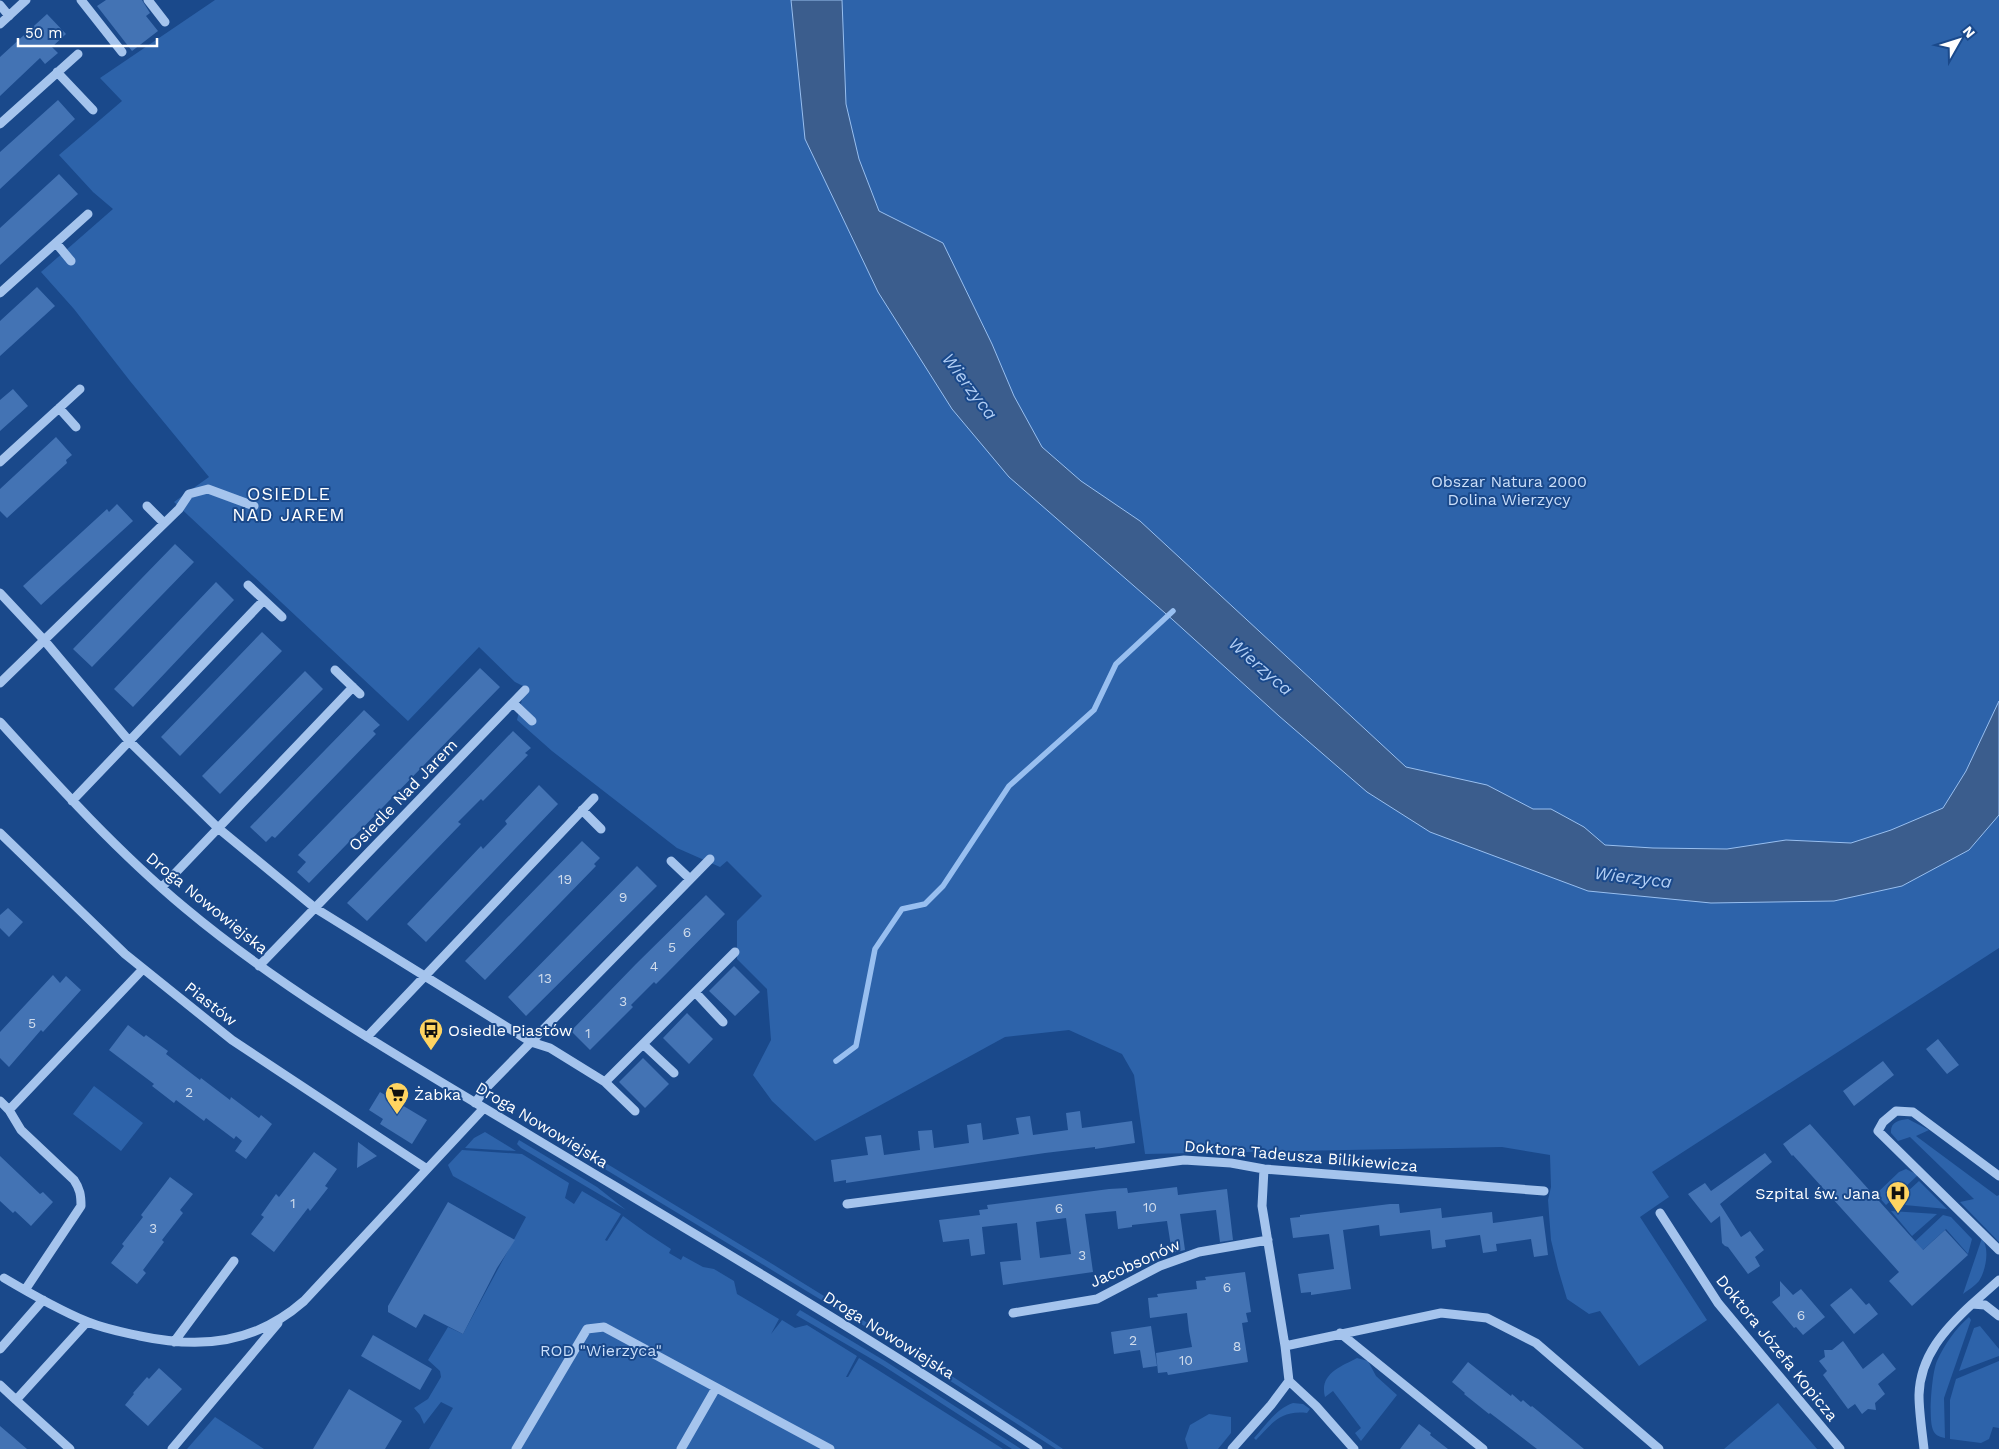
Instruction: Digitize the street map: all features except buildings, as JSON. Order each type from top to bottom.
[{"type":"street","points":[[0,24],[26,0]]},
{"type":"street","points":[[81,0],[122,52]]},
{"type":"street","points":[[148,0],[166,22]]},
{"type":"street","points":[[0,6],[9,16]]},
{"type":"street","points":[[0,124],[78,54]]},
{"type":"street","points":[[57,72],[93,110]]},
{"type":"street","points":[[0,293],[88,214]]},
{"type":"street","points":[[56,243],[71,261]]},
{"type":"street","points":[[0,462],[80,389]]},
{"type":"street","points":[[59,408],[76,427]]},
{"type":"street","points":[[0,683],[179,509],[189,494],[208,489],[254,506]]},
{"type":"street","points":[[147,506],[164,523]]},
{"type":"street","points":[[248,585],[282,617]]},
{"type":"street","points":[[0,594],[44,640],[129,741],[218,828],[315,908],[531,1042],[550,1048],[605,1082],[635,1111]]},
{"type":"street","points":[[72,801],[264,600]]},
{"type":"street","points":[[335,670],[360,694]]},
{"type":"street","points":[[162,887],[353,687]]},
{"type":"street","name":"Osiedle Nad Jarem","points":[[260,966],[525,690]]},
{"type":"street","points":[[513,703],[532,721]]},
{"type":"street","name":"Droga Nowowiejska","points":[[0,722],[72,801],[125,855],[185,908],[260,966],[366,1037],[862,1336],[959,1396],[1038,1449]]},
{"type":"street","points":[[366,1037],[594,798]]},
{"type":"street","points":[[582,810],[601,829]]},
{"type":"street","name":"Piastów","points":[[0,833],[125,954],[225,1035],[427,1169]]},
{"type":"street","points":[[475,1103],[487,1087],[710,859]]},
{"type":"street","points":[[671,861],[690,879]]},
{"type":"street","points":[[605,1082],[735,952]]},
{"type":"street","points":[[9,1110],[143,969]]},
{"type":"street","points":[[695,992],[722,1022]]},
{"type":"street","points":[[643,1044],[674,1072]]},
{"type":"street","points":[[0,1101],[9,1110],[21,1130],[74,1180],[81,1196],[81,1206],[24,1290]]},
{"type":"street","points":[[172,1449],[280,1321],[304,1301],[484,1108]]},
{"type":"street","points":[[1999,1176],[1913,1112],[1896,1111],[1883,1122],[1878,1131],[1999,1250]]},
{"type":"street","name":"Doktora Tadeusza Bilikiewicza","points":[[847,1204],[1184,1160],[1231,1163],[1264,1169],[1544,1191]]},
{"type":"street","points":[[1232,1449],[1271,1406],[1289,1382],[1286,1346],[1262,1206],[1264,1169]]},
{"type":"street","name":"Doktora Józefa Kopicza","points":[[1660,1213],[1718,1303],[1840,1449]]},
{"type":"street","name":"Jacobsonów","points":[[1013,1313],[1097,1298],[1160,1266],[1199,1252],[1268,1240]]},
{"type":"street","points":[[174,1342],[234,1261]]},
{"type":"street","points":[[4,1278],[88,1322],[111,1330],[174,1342],[216,1342],[240,1336],[280,1321]]},
{"type":"street","points":[[1924,1449],[1919,1394],[1926,1360],[1950,1324],[1999,1280]]},
{"type":"street","points":[[0,1348],[43,1300]]},
{"type":"street","points":[[1972,1304],[1985,1305],[1999,1316]]},
{"type":"street","points":[[1286,1346],[1441,1313],[1487,1318],[1536,1343],[1660,1449]]},
{"type":"street","points":[[16,1400],[88,1322]]},
{"type":"street","points":[[516,1449],[587,1329],[604,1326],[830,1449]]},
{"type":"street","points":[[1340,1333],[1483,1449]]},
{"type":"street","points":[[1289,1382],[1316,1406],[1354,1449]]},
{"type":"street","points":[[0,1385],[70,1449]]},
{"type":"street","points":[[681,1449],[716,1388]]},
{"type":"green space","name":"Obszar Natura 2000 Dolina Wierzycy","points":[[215,0],[1999,0],[1999,948],[1652,1172],[1669,1197],[1640,1217],[1707,1320],[1639,1366],[1600,1311],[1589,1314],[1567,1299],[1551,1240],[1548,1200],[1551,1187],[1550,1155],[1502,1147],[1145,1154],[1134,1075],[1122,1054],[1069,1030],[1005,1037],[815,1141],[772,1101],[753,1075],[771,1040],[767,989],[737,959],[737,921],[762,896],[727,861],[720,867],[677,848],[552,751],[517,720],[525,687],[515,682],[479,647],[408,721],[174,502],[209,477],[74,309],[41,272],[113,209],[93,192],[59,155],[122,101],[100,78]]},
{"type":"green space","points":[[94,1086],[143,1123],[121,1151],[73,1114]]},
{"type":"green space","points":[[533,1119],[866,1322],[1063,1449],[1056,1449],[871,1330],[527,1122]]},
{"type":"green space","points":[[1908,1119],[1929,1130],[1916,1136],[1997,1196],[1999,1195],[1999,1242],[1960,1202],[1974,1199],[1910,1137],[1898,1141],[1891,1133],[1894,1124]]},
{"type":"green space","points":[[485,1132],[516,1151],[465,1148],[474,1138]]},
{"type":"green space","points":[[519,1140],[597,1187],[626,1210],[521,1148],[517,1144]]},
{"type":"green space","name":"ROD \"Wierzyca\"","points":[[462,1150],[522,1154],[569,1183],[565,1198],[574,1204],[582,1191],[621,1214],[605,1240],[607,1241],[623,1216],[671,1249],[669,1253],[681,1260],[683,1256],[703,1267],[714,1269],[734,1281],[737,1294],[779,1319],[771,1334],[782,1320],[795,1328],[807,1325],[857,1356],[846,1377],[848,1377],[859,1358],[1003,1449],[429,1449],[453,1408],[441,1402],[424,1424],[414,1408],[428,1399],[441,1377],[440,1371],[428,1360],[448,1327],[463,1334],[526,1217],[453,1176],[448,1165]]},
{"type":"green space","points":[[1906,1169],[1918,1175],[1886,1205],[1876,1194],[1899,1172]]},
{"type":"green space","points":[[1919,1181],[1947,1209],[1894,1204]]},
{"type":"green space","points":[[1891,1211],[1937,1214],[1912,1236]]},
{"type":"green space","points":[[1943,1215],[1951,1217],[1972,1239],[1968,1254],[1946,1229],[1915,1257],[1908,1248]]},
{"type":"green space","points":[[1982,1238],[1986,1248],[1984,1271],[1979,1281],[1963,1294]]},
{"type":"green space","points":[[800,1310],[885,1361],[1021,1449],[1012,1449],[882,1365],[796,1315]]},
{"type":"green space","points":[[1969,1317],[1971,1320],[1944,1398],[1945,1438],[1943,1438],[1938,1436],[1933,1430],[1931,1416],[1931,1395],[1935,1367],[1947,1343]]},
{"type":"green space","points":[[1980,1326],[1999,1349],[1999,1356],[1959,1371],[1974,1328]]},
{"type":"green space","points":[[1357,1358],[1368,1361],[1376,1376],[1397,1395],[1361,1441],[1355,1433],[1361,1428],[1333,1391],[1325,1397],[1324,1389],[1325,1382],[1332,1372]]},
{"type":"green space","points":[[1999,1361],[1999,1428],[1993,1427],[1989,1439],[1981,1443],[1950,1439],[1950,1400],[1956,1379]]},
{"type":"green space","points":[[1293,1403],[1303,1404],[1310,1409],[1307,1413],[1290,1414],[1278,1419],[1256,1440],[1254,1438],[1276,1413]]},
{"type":"green space","points":[[1778,1403],[1817,1449],[1724,1449]]},
{"type":"green space","points":[[1209,1414],[1231,1417],[1231,1433],[1218,1449],[1188,1449],[1185,1439],[1190,1425]]},
{"type":"green space","points":[[215,1417],[264,1449],[187,1449]]},
{"type":"water","name":"Wierzyca","points":[[791,0],[842,0],[846,104],[859,159],[879,211],[943,243],[992,344],[1014,396],[1042,447],[1081,481],[1140,521],[1406,767],[1487,785],[1533,809],[1551,809],[1584,827],[1605,845],[1727,849],[1786,840],[1851,843],[1891,830],[1943,808],[1966,771],[1999,701],[1999,815],[1969,850],[1902,886],[1834,901],[1711,903],[1588,891],[1430,832],[1367,792],[1009,477],[952,409],[878,292],[805,139]]},
{"type":"waterway","points":[[836,1061],[856,1046],[875,949],[902,909],[925,904],[943,886],[1009,786],[1094,710],[1116,664],[1173,611]]},
{"type":"place","name":"Osiedle Piastów","points":[[431,1051]]},
{"type":"place","name":"Żabka","points":[[397,1115]]},
{"type":"place","name":"Szpital św. Jana","points":[[1898,1214]]},
{"type":"district","name":"OSIEDLE NAD JAREM","points":[[289,503]]}]
